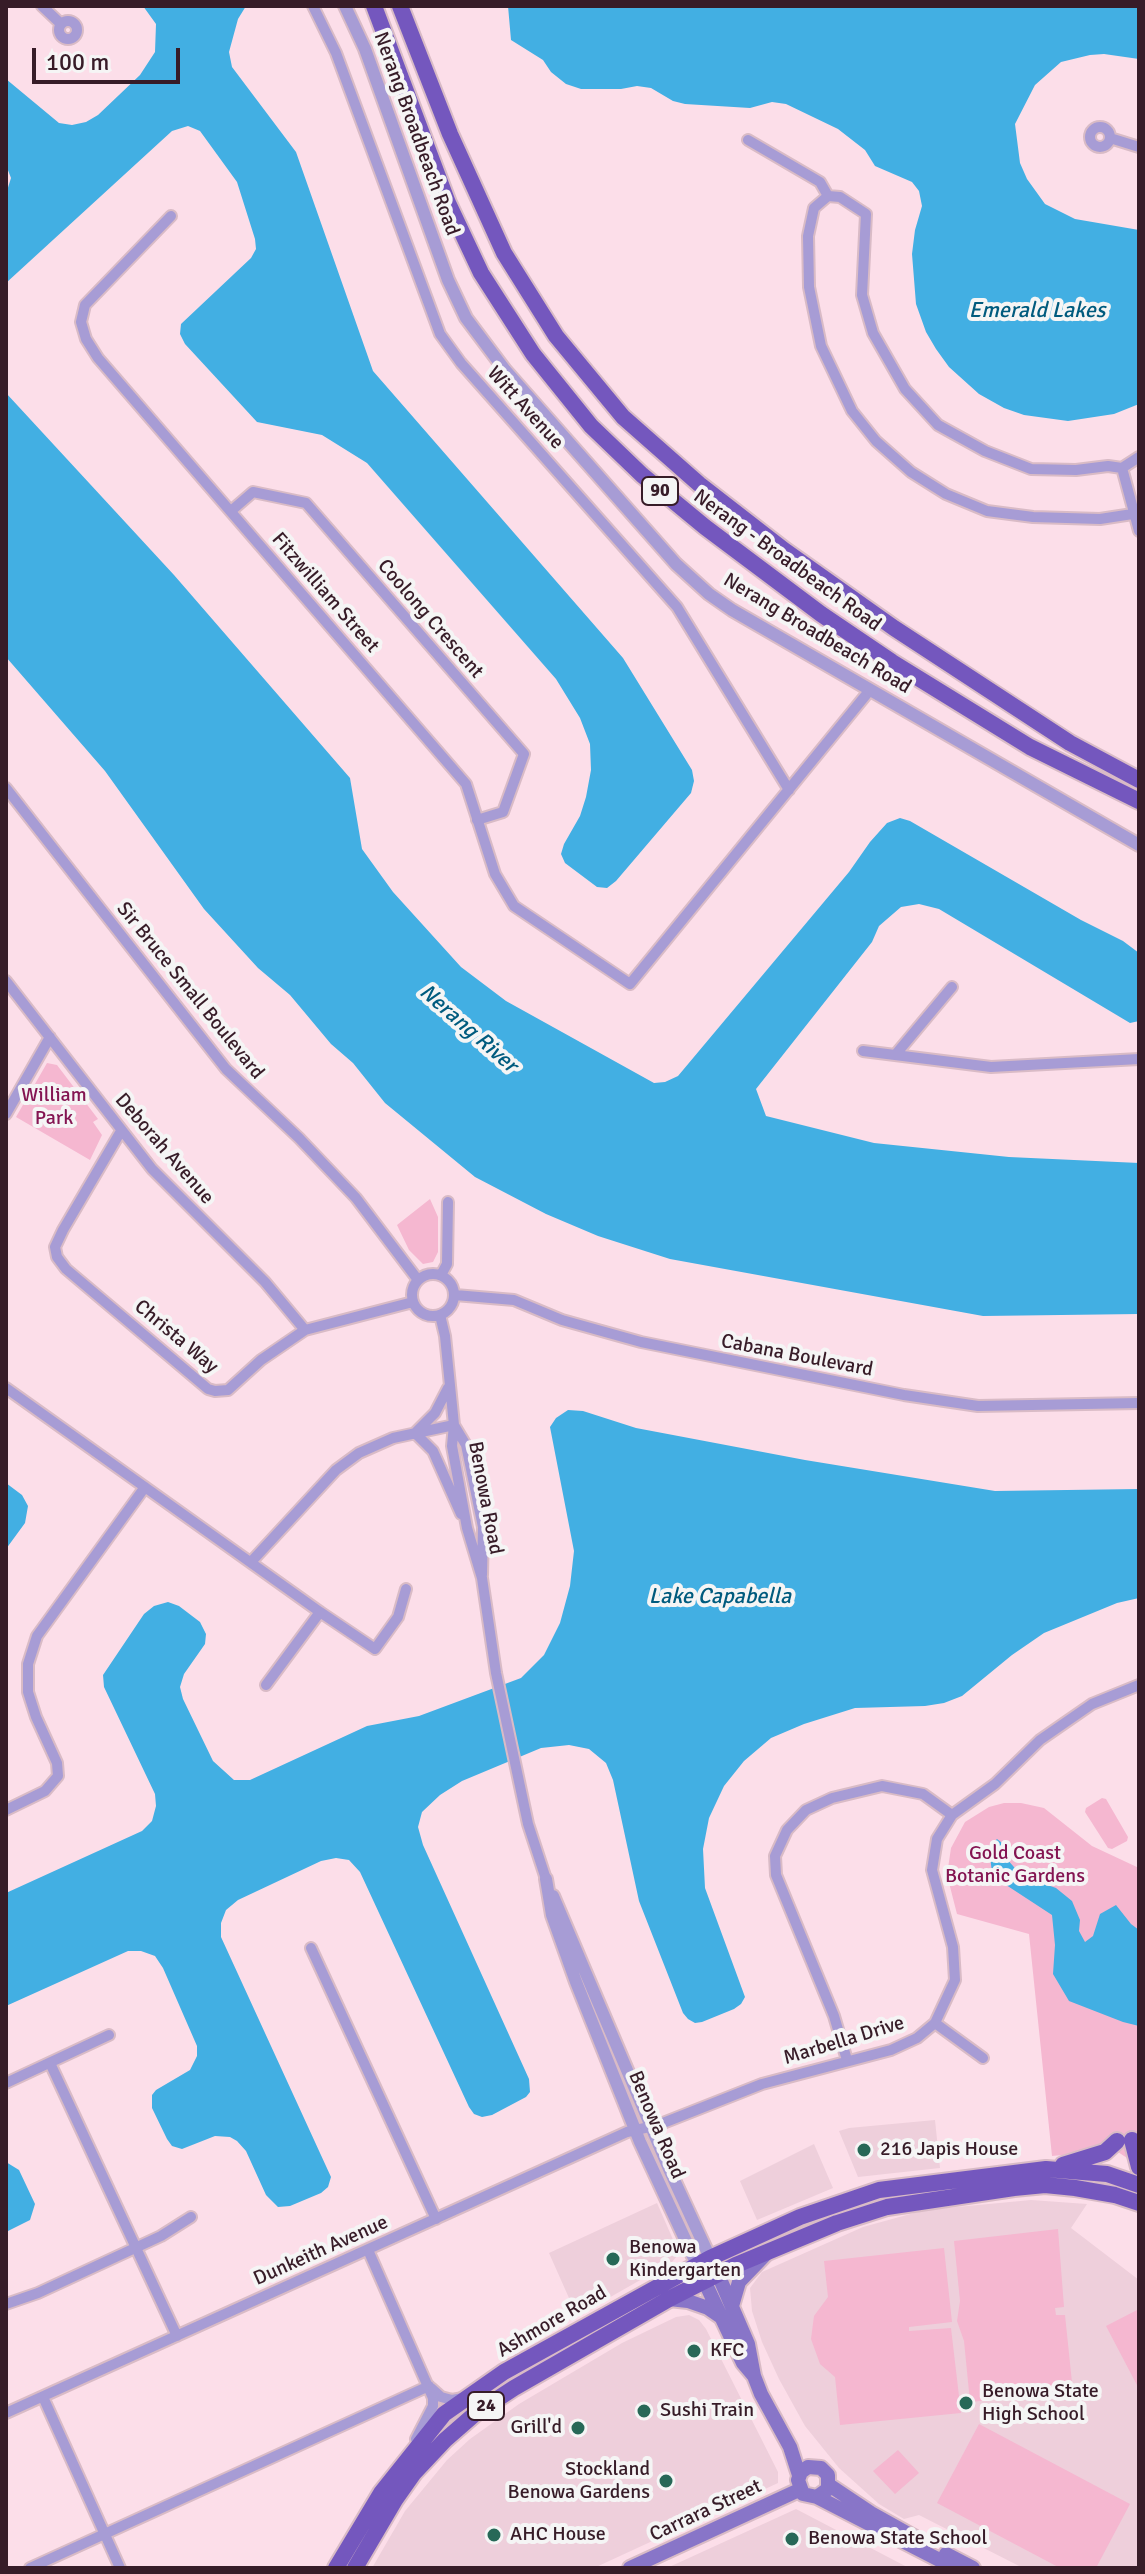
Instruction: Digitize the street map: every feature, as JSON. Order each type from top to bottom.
[{"type":"main road","name":"Nerang - Broadbeach Road","points":[[374,6],[448,203],[481,273],[533,354],[591,426],[642,475],[705,527],[821,614],[1030,747],[1139,801]]},
{"type":"main road","name":"Nerang - Broadbeach Road","points":[[400,6],[450,134],[504,253],[556,336],[623,417],[699,484],[784,550],[894,628],[1070,743],[1139,780]]},
{"type":"main road","points":[[1046,2169],[1084,2160],[1124,2140],[1139,2167]]},
{"type":"main road","name":"Ashmore Road","points":[[336,2568],[381,2493],[444,2414],[504,2372],[704,2261],[820,2209],[879,2190],[1046,2169],[1107,2174],[1139,2185]]},
{"type":"main road","name":"Ashmore Road","points":[[355,2568],[414,2473],[476,2413],[669,2299],[771,2249],[887,2207],[1014,2188],[1045,2185],[1075,2188],[1139,2203]]},
{"type":"main road","points":[[732,2306],[739,2282],[771,2249]]},
{"type":"main road","name":"Benowa Road","points":[[704,2261],[721,2317],[743,2363],[754,2376]]},
{"type":"main road","name":"Benowa Road","points":[[711,2278],[732,2306],[748,2344],[754,2376],[802,2477]]},
{"type":"main road","points":[[669,2299],[698,2304],[721,2317]]},
{"type":"main road","points":[[829,2485],[825,2493],[807,2497],[802,2477],[817,2467],[825,2471],[829,2485],[871,2513],[973,2568]]},
{"type":"main road","name":"Carrara Street","points":[[630,2568],[802,2477]]},
{"type":"main road","points":[[817,2497],[955,2568]]},
{"type":"street","points":[[42,6],[60,23]]},
{"type":"street","name":"Witt Avenue","points":[[313,6],[336,53],[440,334],[461,363],[677,607],[789,790]]},
{"type":"street","name":"Nerang Broadbeach Road","points":[[345,6],[365,49],[448,280],[466,318],[486,347],[692,580],[732,610],[1139,845]]},
{"type":"street","points":[[1110,138],[1139,147]]},
{"type":"street","points":[[748,140],[820,182],[828,196]]},
{"type":"street","points":[[1137,514],[1100,519],[1033,517],[987,511],[946,494],[911,472],[876,441],[852,411],[821,346],[809,287],[808,236],[814,208],[828,196],[840,197],[866,214],[862,295],[873,333],[905,389],[938,425],[985,451],[1031,469],[1122,468],[1139,457]]},
{"type":"street","name":"Fitzwilliam Street","points":[[171,216],[85,305],[81,322],[86,339],[98,358],[466,784],[495,874],[514,906],[630,984],[789,790]]},
{"type":"street","points":[[1122,468],[1137,514],[1139,531]]},
{"type":"street","name":"Coolong Crescent","points":[[231,511],[253,492],[306,503],[524,754],[503,812],[477,820]]},
{"type":"street","points":[[789,790],[870,690]]},
{"type":"street","name":"Sir Bruce Small Boulevard","points":[[6,788],[226,1069],[299,1138],[356,1198],[418,1280]]},
{"type":"street","name":"Deborah Avenue","points":[[6,981],[152,1169],[265,1282],[305,1330]]},
{"type":"street","points":[[896,1054],[952,987]]},
{"type":"street","points":[[6,1114],[50,1037]]},
{"type":"street","points":[[863,1051],[991,1067],[1139,1059]]},
{"type":"street","name":"Christa Way","points":[[121,1131],[57,1242],[55,1252],[62,1265],[203,1385],[215,1391],[231,1387],[261,1360],[305,1330],[413,1302]]},
{"type":"street","points":[[441,1275],[447,1264],[448,1202]]},
{"type":"street","points":[[428,1275],[441,1275],[452,1285],[455,1295],[451,1306],[440,1315],[422,1313],[413,1302],[418,1280],[428,1275]]},
{"type":"street","name":"Cabana Boulevard","points":[[455,1295],[514,1300],[562,1320],[641,1342],[904,1395],[978,1406],[1139,1403]]},
{"type":"street","name":"Benowa Road","points":[[440,1315],[454,1425],[452,1446],[473,1555],[482,1578]]},
{"type":"street","points":[[415,1433],[435,1413],[449,1386]]},
{"type":"street","points":[[6,1388],[375,1649],[398,1617],[406,1589]]},
{"type":"street","points":[[251,1562],[350,1458],[383,1441],[454,1425]]},
{"type":"street","name":"Benowa Road","points":[[454,1425],[466,1445],[483,1527],[482,1578],[496,1673],[528,1824],[546,1879],[652,2125],[704,2261]]},
{"type":"street","points":[[415,1433],[433,1451],[458,1511],[465,1519]]},
{"type":"street","points":[[6,1810],[45,1791],[58,1776],[57,1763],[28,1692],[28,1664],[37,1636],[145,1487]]},
{"type":"street","points":[[266,1685],[320,1612]]},
{"type":"street","name":"Marbella Drive","points":[[652,2125],[762,2084],[891,2050],[917,2038],[935,2023],[955,1980],[953,1947],[932,1870],[937,1839],[952,1815],[995,1784],[1040,1740],[1092,1704],[1139,1685]]},
{"type":"street","points":[[847,2060],[834,2016],[776,1875],[775,1856],[787,1830],[806,1810],[832,1798],[882,1786],[923,1794],[952,1815]]},
{"type":"street","name":"Benowa Road","points":[[546,1879],[552,1915],[635,2129],[704,2261]]},
{"type":"street","points":[[311,1948],[436,2219]]},
{"type":"street","points":[[935,2023],[983,2058]]},
{"type":"street","points":[[6,2083],[109,2035]]},
{"type":"street","points":[[50,2063],[177,2336]]},
{"type":"street","name":"Dunkeith Avenue","points":[[6,2413],[635,2129],[652,2125]]},
{"type":"street","points":[[6,2304],[38,2293],[136,2247],[191,2217]]},
{"type":"street","points":[[368,2250],[429,2386],[433,2406],[400,2466]]},
{"type":"street","points":[[429,2386],[441,2397],[452,2400],[468,2398]]},
{"type":"street","points":[[30,2568],[429,2386]]},
{"type":"street","points":[[43,2397],[120,2568]]},
{"type":"shaded area","points":[[935,2120],[940,2168],[858,2177],[839,2131],[849,2128]]},
{"type":"shaded area","points":[[814,2144],[833,2188],[757,2220],[740,2181]]},
{"type":"shaded area","name":"Benowa State High School","points":[[1031,2200],[1087,2204],[1071,2228],[1139,2280],[1139,2568],[1023,2568],[919,2515],[904,2519],[879,2504],[839,2468],[805,2426],[779,2379],[752,2311],[750,2288],[762,2272],[863,2227],[925,2210]]},
{"type":"shaded area","name":"Benowa Kindergarten","points":[[657,2203],[678,2251],[677,2256],[672,2262],[577,2316],[549,2253]]},
{"type":"shaded area","points":[[689,2315],[699,2320],[706,2329],[778,2472],[778,2483],[594,2568],[372,2568],[405,2511],[447,2460],[470,2439],[519,2404],[622,2343],[676,2317]]},
{"type":"shaded area","name":"Benowa State School","points":[[796,2509],[909,2568],[667,2568]]},
{"type":"green space","name":"William Park","points":[[47,1063],[57,1065],[98,1119],[93,1122],[102,1135],[90,1160],[16,1117]]},
{"type":"green space","points":[[430,1199],[438,1217],[438,1252],[433,1262],[423,1264],[409,1250],[397,1225]]},
{"type":"green space","points":[[1102,1798],[1106,1799],[1128,1837],[1127,1841],[1112,1849],[1108,1848],[1085,1812],[1086,1808]]},
{"type":"green space","name":"Gold Coast Botanic Gardens","points":[[1004,1803],[1044,1808],[1092,1846],[1139,1868],[1139,2166],[1115,2150],[1052,2156],[1029,1934],[957,1914],[947,1875],[951,1848],[965,1822],[989,1807]]},
{"type":"green space","points":[[1058,2229],[1064,2307],[1055,2308],[1056,2315],[1065,2315],[1073,2392],[970,2402],[964,2341],[957,2321],[960,2301],[954,2241]]},
{"type":"green space","points":[[944,2248],[952,2322],[909,2327],[909,2331],[951,2328],[961,2413],[840,2425],[835,2377],[820,2364],[811,2339],[814,2316],[828,2297],[824,2261]]},
{"type":"green space","points":[[1139,2309],[1139,2389],[1106,2326]]},
{"type":"green space","points":[[979,2424],[1130,2504],[1096,2568],[1060,2568],[937,2503]]},
{"type":"green space","points":[[898,2450],[919,2473],[895,2494],[873,2471]]},
{"type":"water","points":[[143,6],[246,6],[238,19],[229,52],[232,67],[296,152],[373,371],[623,658],[692,770],[694,781],[691,793],[607,888],[597,887],[565,863],[561,854],[580,816],[591,770],[590,744],[580,718],[556,679],[367,463],[322,435],[257,422],[185,344],[180,334],[181,324],[251,258],[256,249],[237,182],[200,131],[188,126],[172,131],[6,283],[6,194],[11,178],[6,165],[6,79],[59,123],[72,125],[86,122],[98,115],[140,75],[155,52],[156,24]]},
{"type":"water","name":"Emerald Lakes","points":[[508,6],[1139,6],[1139,59],[1104,54],[1061,62],[1035,85],[1015,124],[1020,163],[1045,204],[1075,219],[1139,230],[1139,404],[1114,414],[1068,421],[1024,415],[979,394],[949,367],[936,349],[916,304],[912,254],[922,206],[919,191],[912,182],[875,166],[865,150],[838,129],[786,104],[772,102],[750,108],[685,104],[651,88],[581,89],[566,84],[551,72],[543,60],[511,40]]},
{"type":"water","name":"Nerang River","points":[[6,393],[174,575],[350,778],[362,849],[393,892],[461,967],[506,1001],[654,1083],[678,1076],[849,872],[870,842],[887,823],[900,818],[1123,941],[1139,953],[1139,1021],[1130,1023],[939,909],[919,904],[901,907],[879,926],[872,942],[756,1089],[766,1116],[874,1143],[1009,1157],[1139,1163],[1139,1314],[983,1316],[670,1259],[598,1236],[546,1214],[475,1177],[385,1103],[290,995],[258,968],[204,909],[105,771],[6,657]]},
{"type":"water","name":"Lake Capabella","points":[[568,1410],[583,1411],[636,1428],[995,1491],[1139,1489],[1139,1598],[1117,1603],[1044,1633],[962,1696],[925,1706],[855,1708],[771,1738],[744,1761],[724,1786],[709,1818],[703,1849],[705,1888],[745,1997],[734,2009],[702,2022],[695,2023],[683,2013],[639,1901],[613,1780],[606,1763],[589,1749],[569,1745],[541,1748],[462,1781],[440,1795],[422,1812],[418,1827],[423,1845],[529,2079],[530,2092],[526,2097],[492,2115],[482,2117],[474,2114],[469,2107],[360,1872],[349,1860],[336,1858],[321,1861],[238,1900],[226,1910],[221,1923],[221,1937],[331,2177],[328,2187],[321,2193],[290,2206],[278,2207],[266,2195],[246,2151],[237,2141],[215,2136],[182,2149],[172,2146],[167,2139],[152,2108],[152,2095],[190,2070],[197,2056],[197,2046],[155,1956],[128,1951],[6,2006],[6,1893],[142,1831],[152,1821],[155,1794],[104,1687],[103,1675],[144,1614],[154,1606],[168,1602],[179,1606],[200,1622],[206,1634],[205,1644],[184,1674],[180,1687],[213,1761],[234,1780],[250,1780],[367,1726],[419,1716],[521,1678],[544,1655],[560,1623],[570,1586],[574,1551],[550,1427],[556,1418]]},
{"type":"water","points":[[6,1483],[22,1495],[28,1506],[25,1523],[6,1549]]},
{"type":"water","points":[[997,1839],[1005,1845],[1008,1853],[1005,1857],[1022,1876],[1056,1888],[1072,1901],[1085,1942],[1093,1936],[1100,1914],[1116,1905],[1139,1930],[1139,2026],[1069,2001],[1053,1974],[1055,1945],[1052,1915],[992,1873],[989,1847]]},
{"type":"water","points":[[6,2162],[19,2170],[35,2204],[30,2220],[6,2232]]},
{"type":"place","name":"216 Japis House","points":[[864,2150]]},
{"type":"place","name":"Benowa Kindergarten","points":[[613,2259]]},
{"type":"place","name":"KFC","points":[[694,2351]]},
{"type":"place","name":"Benowa State High School","points":[[966,2403]]},
{"type":"place","name":"Sushi Train","points":[[644,2411]]},
{"type":"place","name":"Grill'd","points":[[578,2428]]},
{"type":"place","name":"Stockland Benowa Gardens","points":[[666,2481]]},
{"type":"place","name":"AHC House","points":[[494,2535]]},
{"type":"place","name":"Benowa State School","points":[[792,2539]]}]
